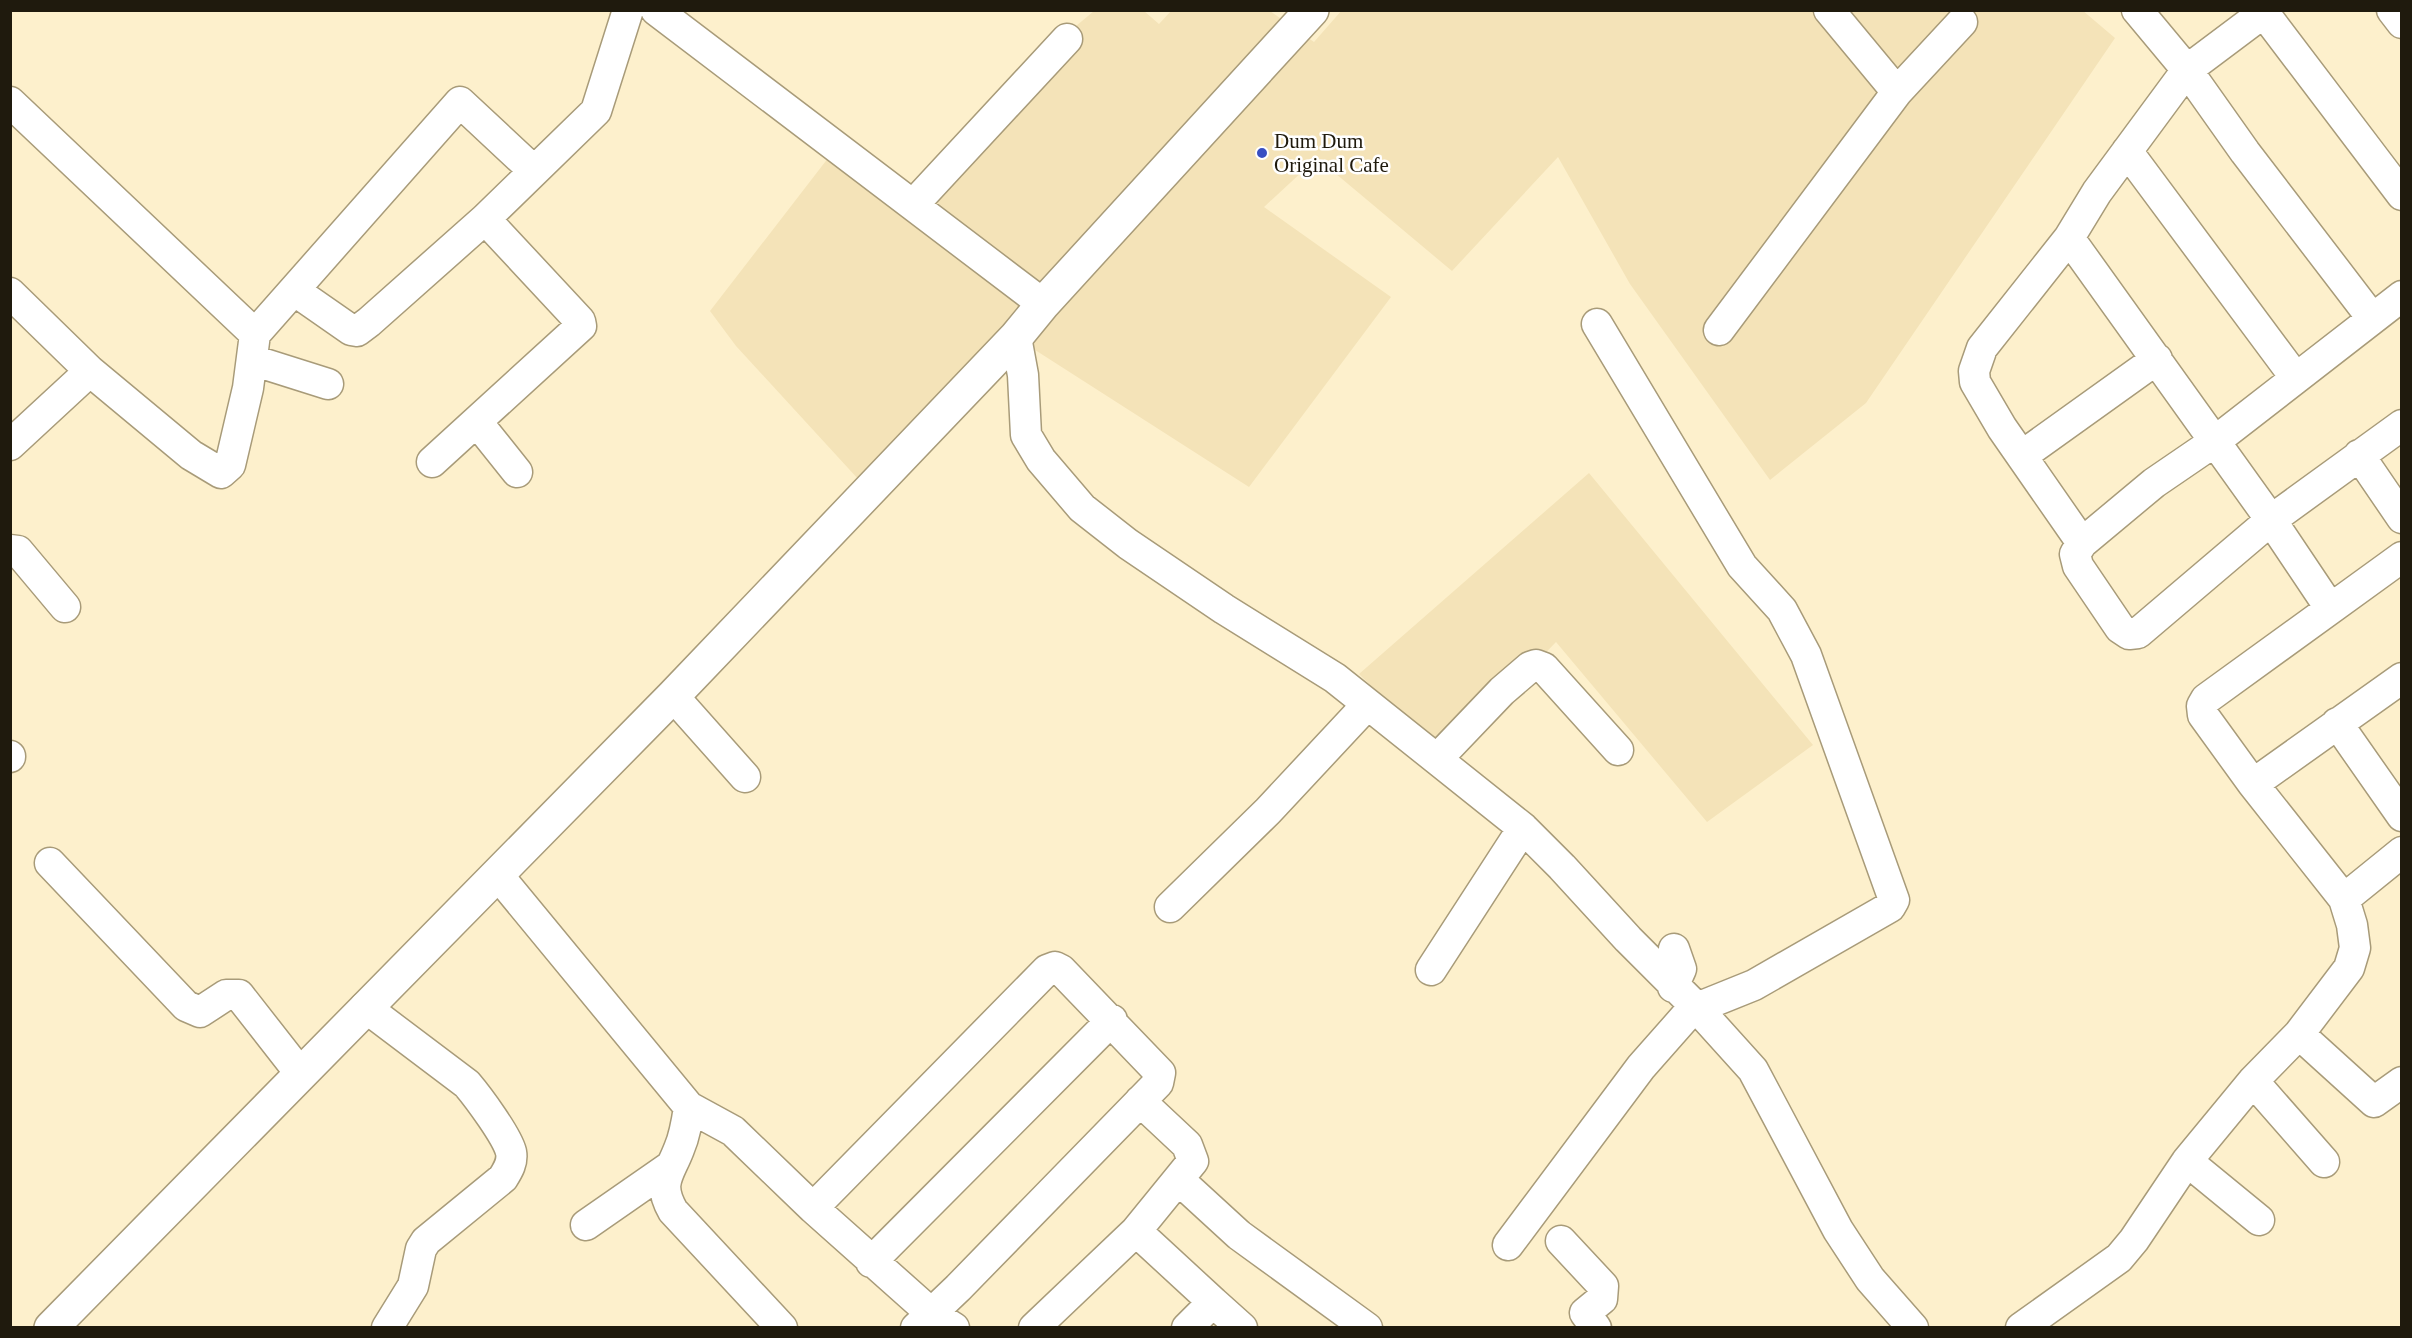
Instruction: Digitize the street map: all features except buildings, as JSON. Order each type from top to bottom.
[{"type":"main road","points":[[51,1328],[673,696],[1028,322],[1311,11]]},
{"type":"street","points":[[294,291],[357,331],[485,219],[596,111],[628,10]]},
{"type":"street","points":[[656,10],[913,205],[1028,322],[1023,375],[1026,435],[1041,460],[1082,508],[1128,544],[1224,609],[1335,678],[1366,706],[1523,828],[1673,987],[1697,1008],[1754,1070],[1838,1230],[1870,1279],[1913,1328]]},
{"type":"street","points":[[1829,10],[1897,92]]},
{"type":"street","points":[[2137,10],[2187,70],[2245,152],[2372,318]]},
{"type":"street","points":[[2392,10],[2402,23]]},
{"type":"street","points":[[2082,543],[2024,455],[2002,428],[1975,382],[1974,371],[1982,348],[2068,238],[2127,151],[2187,70],[2265,12],[2402,195]]},
{"type":"street","points":[[1719,330],[1897,92],[1962,22]]},
{"type":"street","points":[[913,205],[1067,39]]},
{"type":"street","points":[[10,102],[253,347],[328,384]]},
{"type":"street","points":[[10,293],[90,371],[191,456],[221,473],[230,465],[253,347],[294,291],[460,102],[534,171]]},
{"type":"street","points":[[2127,151],[2295,377]]},
{"type":"street","points":[[432,462],[581,326],[580,321],[485,219]]},
{"type":"street","points":[[2068,238],[2157,359],[2330,608]]},
{"type":"street","points":[[2402,296],[2214,442],[2154,483],[2082,543],[2075,554],[2078,566],[2120,628],[2130,634],[2138,633],[2271,520],[2402,425]]},
{"type":"street","points":[[1508,1245],[1641,1067],[1673,1029],[1697,1008],[1754,985],[1890,907],[1894,900],[1806,655],[1782,610],[1742,566],[1597,324]]},
{"type":"street","points":[[2024,455],[2157,359]]},
{"type":"street","points":[[10,445],[90,371]]},
{"type":"street","points":[[477,422],[517,472]]},
{"type":"street","points":[[2359,455],[2402,518]]},
{"type":"street","points":[[10,550],[18,551],[65,607]]},
{"type":"street","points":[[2021,1328],[2119,1258],[2134,1240],[2187,1161],[2253,1081],[2299,1034],[2354,958],[2352,925],[2344,899],[2253,784],[2203,715],[2202,706],[2206,699],[2402,556]]},
{"type":"street","points":[[1437,759],[1502,691],[1536,665],[1544,668],[1618,750]]},
{"type":"street","points":[[2253,784],[2402,678]]},
{"type":"street","points":[[673,696],[745,777]]},
{"type":"street","points":[[1170,907],[1268,811],[1366,706]]},
{"type":"street","points":[[2337,723],[2402,816]]},
{"type":"street","points":[[1431,970],[1523,828]]},
{"type":"street","points":[[2344,899],[2402,852]]},
{"type":"street","points":[[50,863],[186,1006],[200,1012],[226,995],[239,995],[300,1073]]},
{"type":"street","points":[[497,874],[690,1107],[733,1131],[813,1208],[871,1262],[934,1323],[1158,1083],[1160,1073],[1112,1020],[1061,970],[1055,967],[1047,970],[813,1208]]},
{"type":"street","points":[[1673,987],[1681,969],[1674,949]]},
{"type":"street","points":[[365,1007],[466,1084],[479,1098],[511,1151],[510,1165],[503,1178],[426,1241],[421,1249],[413,1286],[387,1328]]},
{"type":"street","points":[[871,1262],[1112,1020]]},
{"type":"street","points":[[2299,1034],[2374,1102],[2402,1082]]},
{"type":"street","points":[[2253,1081],[2324,1162]]},
{"type":"street","points":[[1034,1328],[1136,1231],[1190,1168],[1192,1154],[1187,1145],[1140,1101]]},
{"type":"street","points":[[690,1107],[679,1150],[668,1168],[664,1194],[673,1211],[782,1328]]},
{"type":"street","points":[[2187,1161],[2259,1220]]},
{"type":"street","points":[[586,1225],[668,1168]]},
{"type":"street","points":[[1179,1180],[1239,1235],[1357,1317],[1367,1328]]},
{"type":"street","points":[[1136,1231],[1242,1328]]},
{"type":"street","points":[[1561,1241],[1603,1286],[1602,1299],[1583,1323]]},
{"type":"street","points":[[1187,1328],[1213,1302]]},
{"type":"shaded area","points":[[1342,10],[2082,10],[2115,38],[1866,403],[1770,480],[1630,284],[1558,157],[1452,271],[1317,158],[1264,207],[1391,297],[1249,487],[1015,337],[859,480],[736,346],[710,311],[842,140],[924,198],[1046,51],[1094,11],[1144,11],[1159,24],[1171,11],[1270,11],[1314,42]]},
{"type":"shaded area","points":[[1589,473],[1813,745],[1707,822],[1556,642],[1444,758],[1359,674]]},
{"type":"place","name":"Dum Dum Original Cafe","points":[[1262,153]]}]
